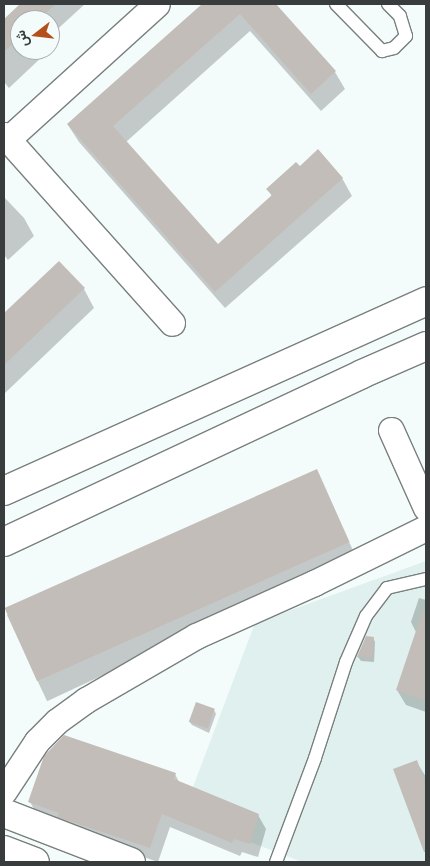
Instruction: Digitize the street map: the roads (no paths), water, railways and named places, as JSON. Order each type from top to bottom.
[{"type":"main road","points":[[4,491],[426,302]]},
{"type":"main road","points":[[4,542],[362,374],[426,346]]},
{"type":"main road","points":[[4,813],[131,862]]},
{"type":"main road","points":[[4,850],[35,862]]},
{"type":"street","points":[[157,4],[6,137],[172,322]]},
{"type":"street","points":[[391,430],[426,508]]},
{"type":"street","points":[[4,791],[37,741],[57,721],[86,700],[196,636],[314,583],[426,528]]},
{"type":"lane","points":[[336,4],[382,51],[394,48],[406,36],[400,16],[388,4]]},
{"type":"lane","points":[[276,862],[315,758],[346,662],[366,616],[388,588],[426,580]]}]
